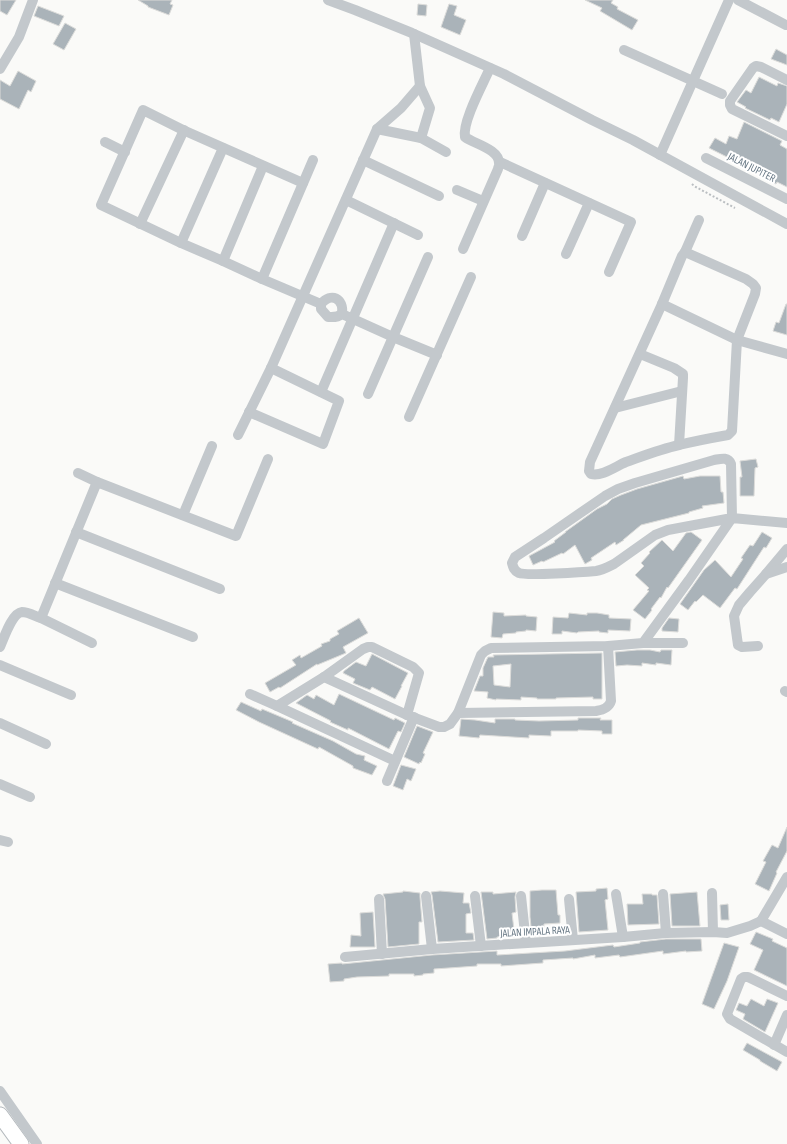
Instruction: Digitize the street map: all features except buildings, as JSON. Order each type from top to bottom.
[{"type":"highway","points":[[0,1115],[21,1144]]},
{"type":"street","points":[[0,69],[19,37],[33,0]]},
{"type":"street","points":[[328,0],[414,34],[490,68],[633,140],[787,224]]},
{"type":"street","points":[[660,155],[729,0]]},
{"type":"street","points":[[738,0],[786,25]]},
{"type":"street","points":[[414,34],[420,86],[430,108],[421,138]]},
{"type":"street","points":[[624,50],[722,94]]},
{"type":"street","points":[[787,80],[756,66],[753,68],[730,101],[732,109],[787,136]]},
{"type":"street","points":[[490,68],[467,118],[464,132],[465,137],[492,151],[496,154],[500,162],[631,222],[609,272]]},
{"type":"street","points":[[238,435],[271,368],[377,129],[402,108],[420,86]]},
{"type":"street","points":[[303,183],[223,148],[143,110],[100,206],[321,304]]},
{"type":"street","points":[[377,129],[421,138],[446,152]]},
{"type":"street","points":[[140,224],[184,130]]},
{"type":"street","points":[[105,142],[124,152]]},
{"type":"street","points":[[181,243],[223,148]]},
{"type":"street","name":"JALAN JUPITER","points":[[706,158],[787,199]]},
{"type":"street","points":[[262,279],[313,160]]},
{"type":"street","points":[[363,160],[439,196]]},
{"type":"street","points":[[463,249],[500,162]]},
{"type":"street","points":[[223,260],[264,166]]},
{"type":"street","points":[[522,236],[545,183]]},
{"type":"street","points":[[457,190],[483,201]]},
{"type":"street","points":[[346,200],[418,235]]},
{"type":"street","points":[[566,254],[589,203]]},
{"type":"street","points":[[684,252],[746,279],[755,286],[755,294],[737,340],[732,431],[728,435],[678,445],[642,456],[601,474],[591,474],[589,470],[590,462],[640,354],[682,256],[699,220]]},
{"type":"street","points":[[321,392],[394,223]]},
{"type":"street","points":[[368,394],[428,257]]},
{"type":"street","points":[[409,417],[471,277]]},
{"type":"street","points":[[321,304],[329,298],[336,299],[341,304],[342,314]]},
{"type":"street","points":[[321,304],[321,309],[328,317],[334,318],[342,314]]},
{"type":"street","points":[[662,304],[737,340],[787,354]]},
{"type":"street","points":[[342,314],[437,355]]},
{"type":"street","points":[[640,354],[679,371],[684,376],[678,445]]},
{"type":"street","points":[[249,412],[323,444],[339,401],[271,368]]},
{"type":"street","points":[[615,408],[682,391]]},
{"type":"street","points":[[183,515],[212,446]]},
{"type":"street","points":[[78,473],[97,482],[236,536],[268,459]]},
{"type":"street","points":[[643,643],[732,518],[730,461],[726,459],[714,460],[635,482],[618,489],[605,496],[515,557],[512,563],[514,568],[520,574],[596,571],[614,564],[660,532],[732,518],[787,523]]},
{"type":"street","points":[[41,618],[97,482]]},
{"type":"street","points":[[76,532],[220,590]]},
{"type":"street","points":[[758,646],[742,647],[738,645],[734,616],[739,605],[787,549]]},
{"type":"street","points":[[766,574],[787,567]]},
{"type":"street","points":[[55,583],[193,637]]},
{"type":"street","points":[[0,647],[13,618],[18,613],[23,612],[41,618],[92,643]]},
{"type":"street","points":[[324,677],[411,716],[440,727],[444,727],[450,724],[458,713],[481,655],[491,648],[683,643]]},
{"type":"street","points":[[458,713],[596,711],[607,708],[610,705],[611,696],[608,646]]},
{"type":"street","points":[[277,706],[324,677],[363,649],[372,647],[413,667],[419,673],[411,716],[396,761],[387,781]]},
{"type":"street","points":[[0,665],[71,695]]},
{"type":"street","points":[[250,694],[396,761]]},
{"type":"street","points":[[0,723],[46,744]]},
{"type":"street","points":[[0,784],[30,797]]},
{"type":"street","points":[[787,877],[761,921],[787,934]]},
{"type":"street","points":[[712,893],[713,932]]},
{"type":"street","points":[[616,894],[623,937]]},
{"type":"street","points":[[663,894],[666,933]]},
{"type":"street","points":[[426,896],[432,949]]},
{"type":"street","points":[[475,896],[481,946]]},
{"type":"street","points":[[521,896],[526,943]]},
{"type":"street","points":[[379,899],[382,954]]},
{"type":"street","points":[[569,899],[573,940]]},
{"type":"street","name":"JALAN IMPALA RAYA","points":[[345,958],[432,949],[666,933],[727,933],[761,921]]},
{"type":"street","points":[[787,996],[748,977],[744,977],[741,979],[727,1012],[730,1019],[787,1052]]},
{"type":"street","points":[[774,1045],[787,1015]]},
{"type":"street","points":[[0,1091],[37,1144]]}]
